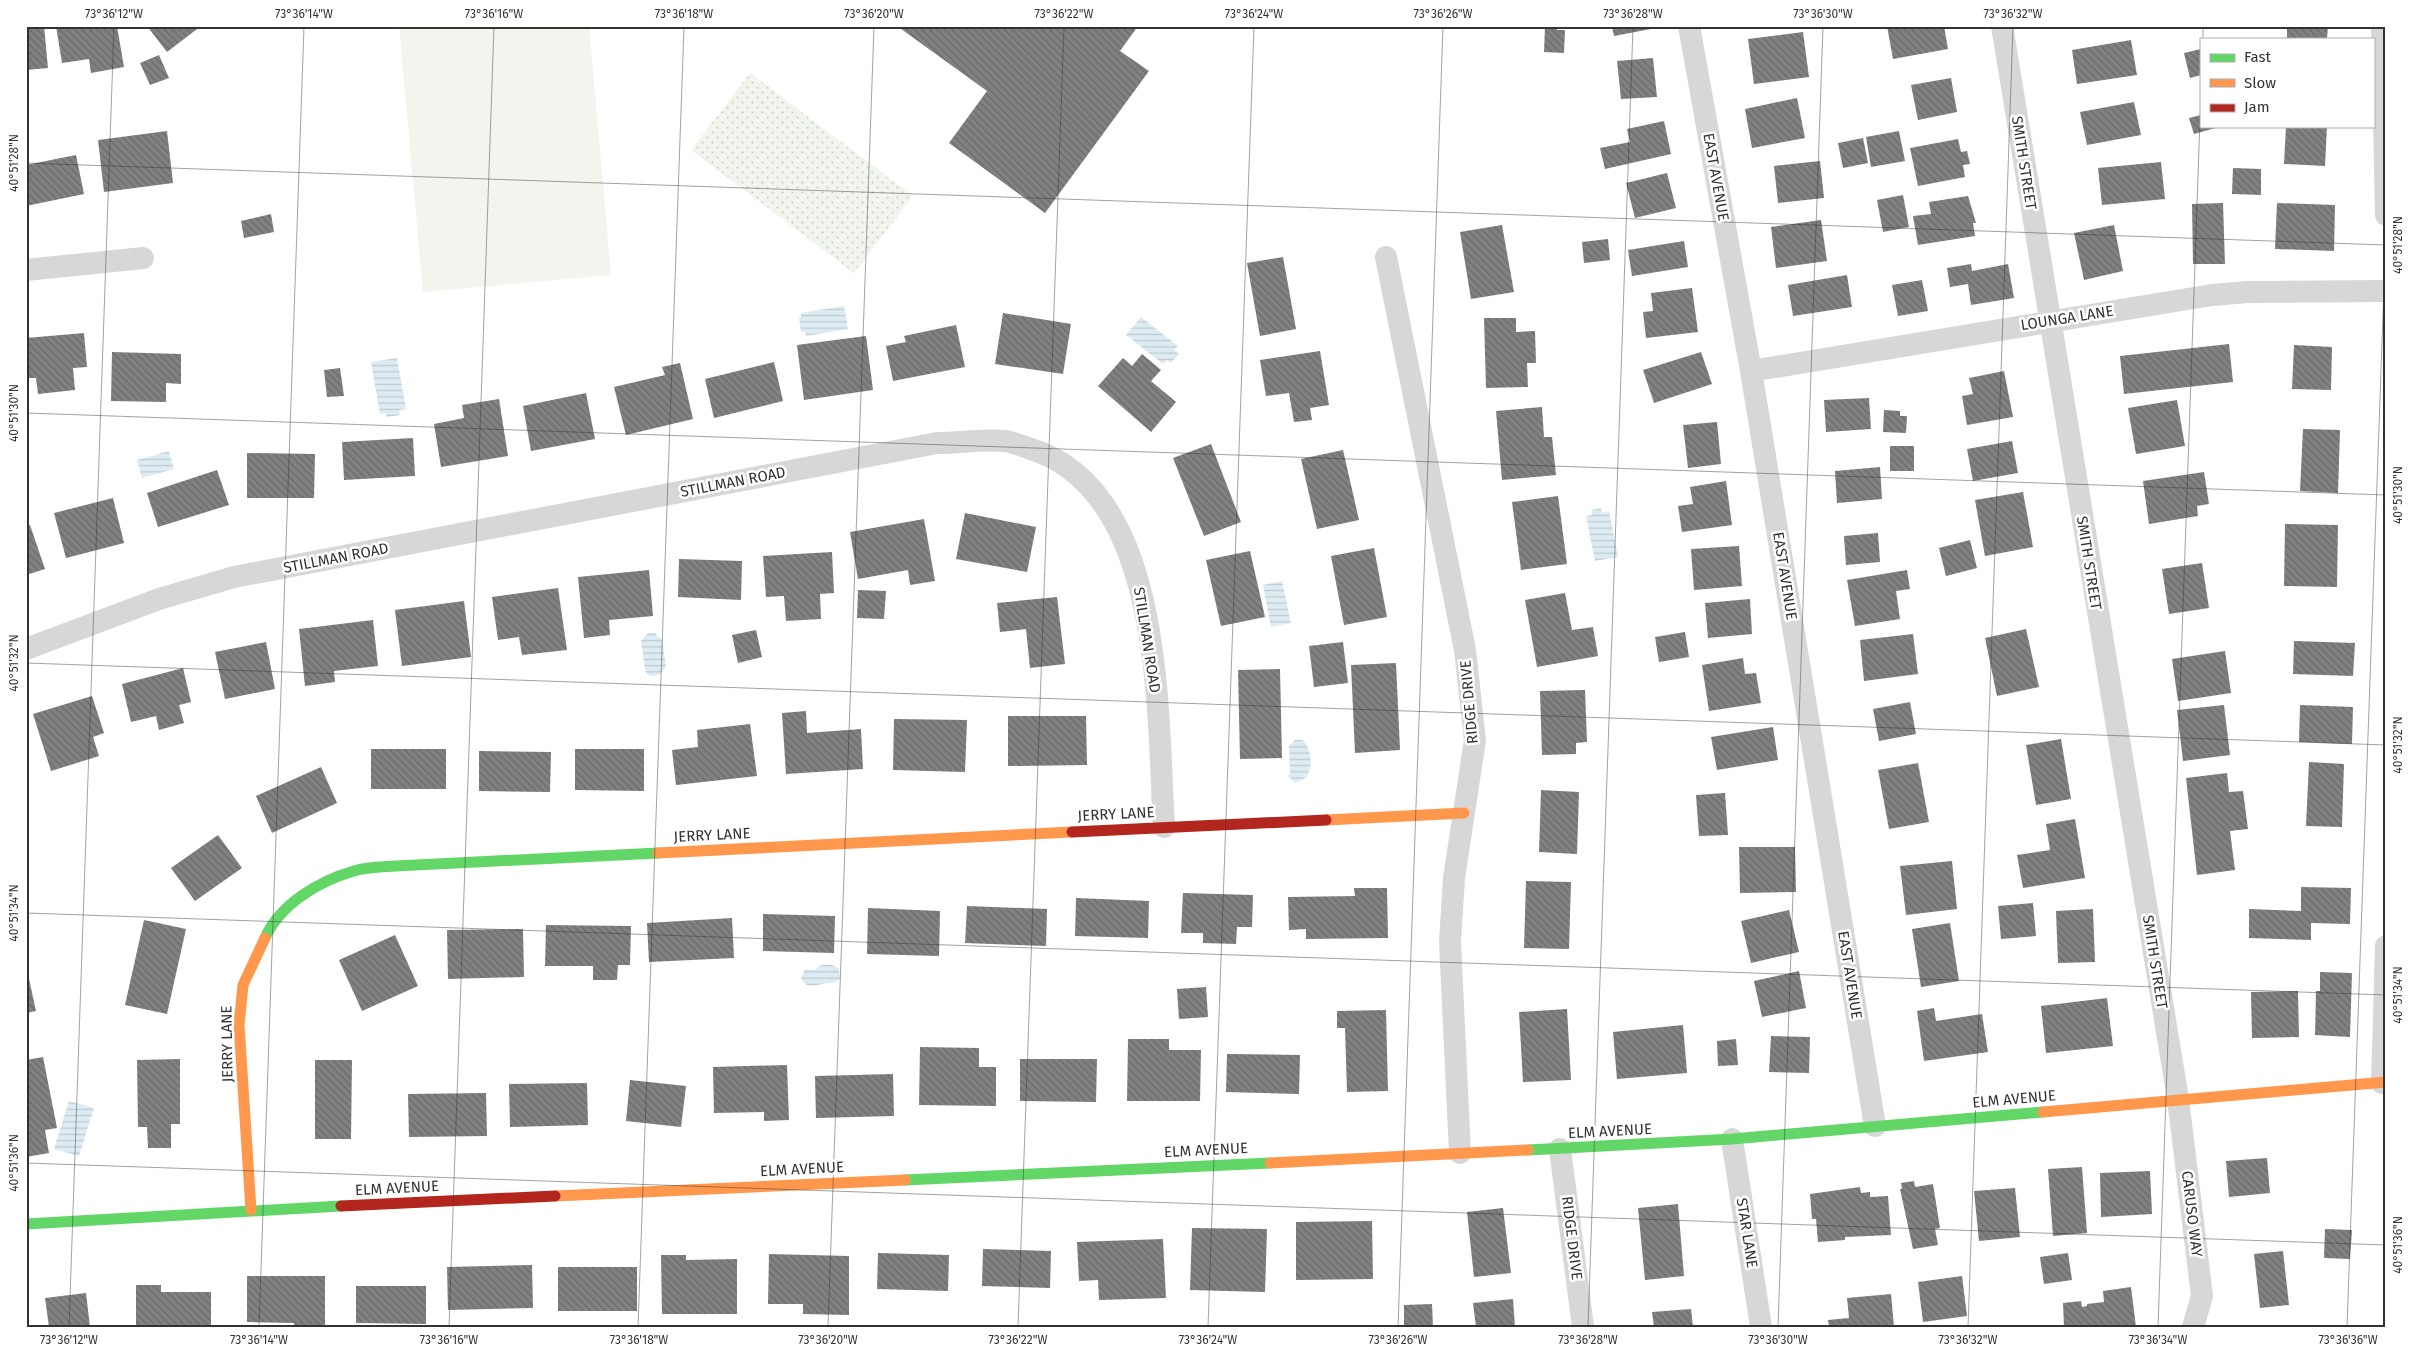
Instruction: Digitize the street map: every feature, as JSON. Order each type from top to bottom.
[{"type":"street","name":"EAST AVENUE","points":[[1689,26],[1751,371],[1875,1126]]},
{"type":"street","name":"SMITH STREET","points":[[2002,26],[2178,1099]]},
{"type":"street","points":[[2382,26],[2386,215]]},
{"type":"street","name":"RIDGE DRIVE","points":[[1386,257],[1465,650],[1475,740],[1454,878],[1450,942],[1460,1153]]},
{"type":"street","points":[[26,270],[143,258]]},
{"type":"street","name":"LOUNGA LANE","points":[[1751,371],[2230,293],[2386,291]]},
{"type":"street","name":"STILLMAN ROAD","points":[[26,649],[159,600],[234,577],[937,443],[1006,441],[1046,454],[1076,472],[1108,511],[1131,556],[1146,616],[1155,681],[1164,827]]},
{"type":"street","name":"JERRY LANE","points":[[250,1210],[239,1025],[243,986],[269,929],[296,900],[328,880],[356,870],[396,866],[1464,813]]},
{"type":"street","points":[[2384,1083],[2386,946]]},
{"type":"street","name":"ELM AVENUE","points":[[26,1224],[250,1210],[1560,1149],[1732,1139],[2178,1099],[2384,1083]]},
{"type":"street","name":"CARUSO WAY","points":[[2178,1099],[2202,1296],[2193,1327]]},
{"type":"street","name":"STAR LANE","points":[[1732,1139],[1762,1327]]},
{"type":"street","name":"RIDGE DRIVE","points":[[1560,1149],[1583,1327]]},
{"type":"shaded area","points":[[399,26],[589,26],[611,275],[423,292]]},
{"type":"shaded area","points":[[750,73],[913,196],[854,273],[691,150]]},
{"type":"shaded area","points":[[844,306],[848,329],[806,336],[805,332],[801,332],[799,317],[801,317],[801,313]]},
{"type":"shaded area","points":[[1141,317],[1178,346],[1174,350],[1179,354],[1171,363],[1167,360],[1163,364],[1126,335]]},
{"type":"shaded area","points":[[397,358],[406,409],[399,410],[400,415],[387,417],[386,413],[380,414],[371,362]]},
{"type":"shaded area","points":[[169,451],[174,469],[142,478],[137,460]]},
{"type":"shaded area","points":[[1601,508],[1602,513],[1609,511],[1618,557],[1595,561],[1586,516],[1592,515],[1592,510]]},
{"type":"shaded area","points":[[1282,581],[1291,623],[1271,627],[1263,585]]},
{"type":"shaded area","points":[[648,633],[655,633],[662,640],[666,666],[655,676],[647,674],[645,670],[641,641]]},
{"type":"shaded area","points":[[1295,740],[1302,740],[1305,743],[1311,760],[1306,777],[1295,783],[1288,776],[1290,773],[1289,746]]},
{"type":"shaded area","points":[[821,965],[832,965],[839,968],[840,979],[833,983],[813,986],[805,984],[801,978],[805,969],[815,970]]},
{"type":"shaded area","points":[[69,1101],[94,1108],[79,1156],[54,1149]]},
{"type":"building","points":[[26,26],[44,26],[48,68],[26,70]]},
{"type":"building","points":[[56,26],[117,26],[124,67],[91,73],[89,59],[62,63]]},
{"type":"building","points":[[147,26],[201,26],[167,52]]},
{"type":"building","points":[[897,26],[1138,26],[1120,51],[1149,71],[1045,213],[949,143],[987,91]]},
{"type":"building","points":[[1545,26],[1557,26],[1557,30],[1565,30],[1564,53],[1544,52]]},
{"type":"building","points":[[1612,26],[1656,26],[1656,28],[1614,36]]},
{"type":"building","points":[[1887,26],[1944,26],[1948,49],[1893,59]]},
{"type":"building","points":[[2287,26],[2328,26],[2327,38],[2287,38]]},
{"type":"building","points":[[1803,32],[1809,77],[1754,84],[1748,39]]},
{"type":"building","points":[[2131,40],[2137,75],[2077,84],[2072,50]]},
{"type":"building","points":[[2200,49],[2200,75],[2190,78],[2184,53]]},
{"type":"building","points":[[159,55],[169,78],[150,85],[140,63]]},
{"type":"building","points":[[1653,58],[1657,97],[1621,99],[1617,61]]},
{"type":"building","points":[[1951,78],[1957,112],[1918,120],[1911,85]]},
{"type":"building","points":[[1797,98],[1805,138],[1752,148],[1745,109]]},
{"type":"building","points":[[2134,102],[2141,135],[2087,145],[2080,112]]},
{"type":"building","points":[[2200,115],[2200,128],[2215,128],[2194,134],[2189,118]]},
{"type":"building","points":[[1664,121],[1671,154],[1605,169],[1600,148],[1630,142],[1627,129]]},
{"type":"building","points":[[2286,128],[2327,128],[2325,166],[2284,164]]},
{"type":"building","points":[[167,131],[173,183],[104,192],[98,140]]},
{"type":"building","points":[[1899,131],[1905,161],[1871,167],[1866,137]]},
{"type":"building","points":[[1863,138],[1868,163],[1843,168],[1838,143]]},
{"type":"building","points":[[1958,139],[1961,152],[1967,151],[1970,164],[1963,165],[1965,177],[1918,186],[1910,148]]},
{"type":"building","points":[[76,155],[84,194],[26,206],[26,165]]},
{"type":"building","points":[[1820,161],[1824,198],[1778,203],[1774,166]]},
{"type":"building","points":[[2161,162],[2165,199],[2102,205],[2098,168]]},
{"type":"building","points":[[2233,168],[2261,169],[2261,195],[2232,194]]},
{"type":"building","points":[[1667,173],[1676,208],[1635,218],[1626,183]]},
{"type":"building","points":[[1903,195],[1909,227],[1883,232],[1877,200]]},
{"type":"building","points":[[1968,196],[1976,223],[1973,223],[1975,236],[1918,245],[1913,216],[1931,214],[1929,202]]},
{"type":"building","points":[[2223,203],[2225,264],[2193,264],[2192,204]]},
{"type":"building","points":[[2277,203],[2335,205],[2334,251],[2275,249]]},
{"type":"building","points":[[271,214],[274,232],[244,238],[241,221]]},
{"type":"building","points":[[1821,220],[1827,261],[1776,268],[1771,227]]},
{"type":"building","points":[[1502,225],[1514,292],[1471,299],[1460,232]]},
{"type":"building","points":[[2114,225],[2123,271],[2084,280],[2074,233]]},
{"type":"building","points":[[1608,239],[1610,260],[1584,263],[1582,242]]},
{"type":"building","points":[[1684,241],[1688,267],[1632,276],[1628,250]]},
{"type":"building","points":[[1283,257],[1296,329],[1260,336],[1247,263]]},
{"type":"building","points":[[1971,264],[1972,271],[2008,264],[2014,298],[1971,305],[1968,284],[1950,287],[1947,268]]},
{"type":"building","points":[[1847,275],[1852,307],[1793,316],[1788,285]]},
{"type":"building","points":[[1922,280],[1928,311],[1898,316],[1892,285]]},
{"type":"building","points":[[1692,288],[1698,332],[1646,338],[1643,312],[1653,311],[1651,293]]},
{"type":"building","points":[[1003,313],[1071,324],[1063,374],[995,364]]},
{"type":"building","points":[[1484,318],[1516,318],[1516,332],[1535,331],[1536,363],[1527,363],[1528,387],[1486,388]]},
{"type":"building","points":[[956,325],[965,367],[893,381],[886,346],[906,342],[904,336]]},
{"type":"building","points":[[84,333],[87,367],[73,368],[75,390],[38,394],[36,378],[26,378],[26,338]]},
{"type":"building","points":[[866,336],[873,390],[804,400],[797,345]]},
{"type":"building","points":[[2229,344],[2233,382],[2124,394],[2120,356]]},
{"type":"building","points":[[2294,345],[2332,347],[2331,390],[2292,389]]},
{"type":"building","points":[[1320,351],[1329,405],[1310,408],[1312,420],[1294,422],[1289,393],[1266,396],[1260,360]]},
{"type":"building","points":[[112,352],[181,354],[181,384],[166,383],[166,402],[111,401]]},
{"type":"building","points":[[1701,352],[1712,384],[1654,403],[1643,370]]},
{"type":"building","points":[[1142,354],[1161,370],[1151,381],[1176,402],[1151,432],[1098,386],[1123,358],[1132,366]]},
{"type":"building","points":[[774,362],[783,401],[714,418],[705,379]]},
{"type":"building","points":[[680,363],[693,419],[626,435],[614,387],[665,375],[662,367]]},
{"type":"building","points":[[340,368],[344,396],[327,397],[324,370]]},
{"type":"building","points":[[2004,371],[2013,417],[1967,425],[1962,396],[1973,394],[1969,378]]},
{"type":"building","points":[[586,393],[595,439],[531,451],[523,406]]},
{"type":"building","points":[[1869,398],[1871,429],[1826,432],[1824,400]]},
{"type":"building","points":[[499,399],[508,456],[441,467],[434,424],[464,418],[462,405]]},
{"type":"building","points":[[2177,400],[2185,446],[2136,454],[2128,408]]},
{"type":"building","points":[[1542,407],[1544,437],[1552,437],[1556,475],[1502,480],[1496,411]]},
{"type":"building","points":[[1884,410],[1900,411],[1900,416],[1907,416],[1906,433],[1883,432]]},
{"type":"building","points":[[1717,422],[1721,464],[1688,468],[1683,425]]},
{"type":"building","points":[[2303,429],[2340,430],[2338,493],[2300,491]]},
{"type":"building","points":[[413,438],[415,476],[344,480],[342,442]]},
{"type":"building","points":[[2012,441],[2018,473],[1973,481],[1967,449]]},
{"type":"building","points":[[1211,444],[1241,522],[1204,536],[1173,458]]},
{"type":"building","points":[[1890,446],[1914,446],[1914,471],[1890,471]]},
{"type":"building","points":[[1343,450],[1359,520],[1317,529],[1301,459]]},
{"type":"building","points":[[247,453],[315,454],[314,498],[247,498]]},
{"type":"building","points":[[1880,467],[1882,499],[1837,503],[1835,471]]},
{"type":"building","points":[[217,470],[229,505],[158,527],[147,493]]},
{"type":"building","points":[[2204,472],[2209,504],[2197,506],[2198,516],[2149,524],[2143,481]]},
{"type":"building","points":[[1726,481],[1732,525],[1682,532],[1678,506],[1693,504],[1690,487]]},
{"type":"building","points":[[2023,492],[2033,547],[1985,556],[1975,500]]},
{"type":"building","points":[[1558,496],[1567,564],[1521,570],[1512,502]]},
{"type":"building","points":[[113,498],[124,543],[66,558],[54,513]]},
{"type":"building","points":[[965,513],[1036,527],[1027,572],[956,559]]},
{"type":"building","points":[[924,519],[935,581],[910,585],[908,570],[858,579],[850,532]]},
{"type":"building","points":[[2285,524],[2338,525],[2337,587],[2284,586]]},
{"type":"building","points":[[30,525],[45,569],[26,575],[26,526]]},
{"type":"building","points":[[1878,533],[1880,562],[1846,565],[1844,536]]},
{"type":"building","points":[[1970,540],[1977,568],[1946,576],[1939,548]]},
{"type":"building","points":[[1739,546],[1742,586],[1694,590],[1691,549]]},
{"type":"building","points":[[1374,548],[1387,617],[1344,625],[1331,556]]},
{"type":"building","points":[[1250,551],[1265,617],[1221,626],[1206,560]]},
{"type":"building","points":[[832,552],[834,593],[820,594],[821,619],[786,621],[784,596],[766,597],[763,556]]},
{"type":"building","points":[[679,559],[742,561],[741,600],[678,597]]},
{"type":"building","points":[[2202,563],[2209,608],[2169,614],[2162,569]]},
{"type":"building","points":[[649,570],[653,616],[609,620],[610,635],[584,638],[578,577]]},
{"type":"building","points":[[1907,570],[1910,589],[1896,591],[1900,619],[1855,626],[1847,580]]},
{"type":"building","points":[[558,588],[567,650],[522,655],[519,637],[498,640],[492,597]]},
{"type":"building","points":[[858,590],[886,591],[884,619],[857,618]]},
{"type":"building","points":[[1565,593],[1572,630],[1593,627],[1598,656],[1537,667],[1525,600]]},
{"type":"building","points":[[1057,597],[1065,664],[1030,668],[1026,629],[1000,632],[997,603]]},
{"type":"building","points":[[1750,599],[1752,634],[1708,638],[1705,603]]},
{"type":"building","points":[[464,601],[471,657],[402,666],[395,610]]},
{"type":"building","points":[[373,620],[378,666],[334,671],[335,682],[305,686],[299,629]]},
{"type":"building","points":[[2026,629],[2039,687],[1997,696],[1985,638]]},
{"type":"building","points":[[756,630],[762,657],[738,663],[732,635]]},
{"type":"building","points":[[1685,632],[1689,657],[1659,662],[1655,637]]},
{"type":"building","points":[[1913,634],[1918,674],[1864,681],[1860,640]]},
{"type":"building","points":[[2294,641],[2355,643],[2353,676],[2293,674]]},
{"type":"building","points":[[266,642],[275,689],[225,699],[215,652]]},
{"type":"building","points":[[1343,642],[1348,683],[1314,687],[1309,646]]},
{"type":"building","points":[[2225,651],[2231,693],[2178,701],[2172,659]]},
{"type":"building","points":[[1743,658],[1745,674],[1756,673],[1761,703],[1709,711],[1702,665]]},
{"type":"building","points":[[1396,663],[1400,750],[1355,753],[1351,665]]},
{"type":"building","points":[[183,668],[191,702],[179,705],[184,723],[159,730],[156,716],[131,722],[122,684]]},
{"type":"building","points":[[1280,669],[1282,758],[1240,759],[1238,670]]},
{"type":"building","points":[[1585,690],[1587,742],[1576,743],[1576,754],[1542,755],[1540,691]]},
{"type":"building","points":[[92,696],[104,733],[93,737],[99,756],[51,771],[33,714]]},
{"type":"building","points":[[1910,702],[1916,734],[1879,741],[1873,709]]},
{"type":"building","points":[[2224,705],[2230,755],[2183,761],[2177,710]]},
{"type":"building","points":[[2300,705],[2353,707],[2352,744],[2299,742]]},
{"type":"building","points":[[806,711],[807,733],[861,729],[863,769],[786,774],[782,713]]},
{"type":"building","points":[[1008,716],[1086,716],[1087,765],[1008,766]]},
{"type":"building","points":[[894,719],[967,720],[965,772],[893,770]]},
{"type":"building","points":[[750,724],[757,776],[676,785],[672,750],[698,747],[697,730]]},
{"type":"building","points":[[1773,727],[1778,760],[1717,770],[1711,737]]},
{"type":"building","points":[[2061,739],[2071,799],[2036,805],[2026,745]]},
{"type":"building","points":[[371,749],[446,749],[446,789],[371,789]]},
{"type":"building","points":[[575,749],[644,749],[644,791],[575,790]]},
{"type":"building","points":[[479,751],[551,752],[550,792],[479,791]]},
{"type":"building","points":[[2309,762],[2344,764],[2342,827],[2306,826]]},
{"type":"building","points":[[1918,763],[1929,822],[1889,829],[1878,770]]},
{"type":"building","points":[[321,767],[337,803],[272,833],[256,796]]},
{"type":"building","points":[[2227,773],[2229,792],[2243,791],[2248,829],[2230,831],[2235,870],[2197,875],[2186,778]]},
{"type":"building","points":[[1541,790],[1579,792],[1577,854],[1539,852]]},
{"type":"building","points":[[1725,793],[1728,835],[1699,836],[1696,795]]},
{"type":"building","points":[[2075,819],[2085,878],[2023,888],[2017,855],[2050,850],[2046,824]]},
{"type":"building","points":[[218,835],[242,868],[195,901],[171,868]]},
{"type":"building","points":[[1739,847],[1795,847],[1796,892],[1740,893]]},
{"type":"building","points":[[1952,861],[1957,909],[1906,915],[1900,866]]},
{"type":"building","points":[[1526,881],[1571,882],[1569,949],[1524,948]]},
{"type":"building","points":[[2301,887],[2351,888],[2350,924],[2311,923],[2311,940],[2249,938],[2249,909],[2301,911]]},
{"type":"building","points":[[1354,888],[1387,888],[1388,938],[1306,939],[1306,929],[1289,930],[1288,897],[1355,896]]},
{"type":"building","points":[[1183,893],[1253,895],[1252,927],[1237,927],[1236,944],[1203,943],[1203,933],[1181,933]]},
{"type":"building","points":[[1076,898],[1149,901],[1148,938],[1075,936]]},
{"type":"building","points":[[2033,903],[2036,936],[2001,939],[1998,906]]},
{"type":"building","points":[[967,906],[1047,909],[1046,946],[965,943]]},
{"type":"building","points":[[868,908],[940,911],[939,956],[867,954]]},
{"type":"building","points":[[2093,909],[2095,962],[2058,963],[2056,911]]},
{"type":"building","points":[[1789,910],[1799,952],[1751,963],[1741,921]]},
{"type":"building","points":[[763,914],[835,916],[834,953],[763,951]]},
{"type":"building","points":[[732,918],[734,958],[649,962],[647,923]]},
{"type":"building","points":[[144,920],[186,929],[167,1014],[125,1005]]},
{"type":"building","points":[[1950,923],[1959,981],[1921,987],[1912,929]]},
{"type":"building","points":[[546,925],[631,926],[630,965],[618,965],[617,980],[593,980],[593,966],[545,966]]},
{"type":"building","points":[[523,929],[524,977],[448,979],[447,930]]},
{"type":"building","points":[[395,935],[418,986],[362,1011],[339,960]]},
{"type":"building","points":[[26,965],[36,1011],[26,1013]]},
{"type":"building","points":[[1799,971],[1806,1008],[1762,1017],[1754,981]]},
{"type":"building","points":[[2320,972],[2352,973],[2350,1037],[2315,1035],[2316,991],[2320,991]]},
{"type":"building","points":[[1206,987],[1208,1017],[1179,1019],[1177,989]]},
{"type":"building","points":[[2298,991],[2299,1037],[2252,1038],[2251,992]]},
{"type":"building","points":[[2107,998],[2113,1046],[2046,1053],[2041,1006]]},
{"type":"building","points":[[1934,1008],[1936,1021],[1982,1014],[1988,1052],[1924,1061],[1917,1011]]},
{"type":"building","points":[[1567,1009],[1571,1080],[1523,1082],[1519,1012]]},
{"type":"building","points":[[1386,1010],[1388,1091],[1347,1092],[1345,1028],[1337,1028],[1337,1011]]},
{"type":"building","points":[[1683,1025],[1687,1073],[1617,1079],[1613,1032]]},
{"type":"building","points":[[1771,1036],[1810,1037],[1809,1073],[1769,1072]]},
{"type":"building","points":[[1128,1039],[1169,1039],[1169,1050],[1201,1050],[1200,1101],[1127,1101]]},
{"type":"building","points":[[1736,1039],[1738,1065],[1718,1066],[1717,1041]]},
{"type":"building","points":[[920,1047],[979,1048],[979,1067],[996,1067],[996,1106],[919,1105]]},
{"type":"building","points":[[1227,1054],[1300,1055],[1299,1094],[1226,1092]]},
{"type":"building","points":[[43,1057],[57,1128],[45,1130],[49,1153],[26,1157],[26,1060]]},
{"type":"building","points":[[180,1059],[180,1124],[171,1124],[171,1148],[148,1148],[147,1127],[138,1127],[137,1060]]},
{"type":"building","points":[[1020,1059],[1097,1059],[1096,1102],[1020,1101]]},
{"type":"building","points":[[315,1060],[352,1060],[351,1139],[315,1139]]},
{"type":"building","points":[[787,1065],[789,1120],[764,1121],[764,1112],[714,1113],[713,1067]]},
{"type":"building","points":[[893,1074],[894,1116],[816,1118],[815,1076]]},
{"type":"building","points":[[630,1080],[686,1086],[681,1127],[626,1121]]},
{"type":"building","points":[[587,1083],[588,1125],[510,1127],[509,1084]]},
{"type":"building","points":[[486,1093],[487,1136],[409,1137],[408,1094]]},
{"type":"building","points":[[2267,1158],[2270,1193],[2229,1197],[2226,1161]]},
{"type":"building","points":[[2082,1167],[2087,1233],[2053,1236],[2048,1169]]},
{"type":"building","points":[[2150,1171],[2152,1214],[2101,1217],[2100,1173]]},
{"type":"building","points":[[1914,1181],[1915,1187],[1933,1184],[1940,1228],[1935,1229],[1938,1245],[1913,1249],[1900,1189],[1902,1189],[1901,1183]]},
{"type":"building","points":[[1860,1187],[1861,1193],[1870,1192],[1870,1197],[1888,1196],[1891,1235],[1845,1237],[1845,1240],[1818,1242],[1816,1219],[1812,1219],[1810,1194]]},
{"type":"building","points":[[2015,1188],[2020,1237],[1979,1241],[1974,1191]]},
{"type":"building","points":[[1678,1204],[1684,1276],[1645,1280],[1638,1208]]},
{"type":"building","points":[[1503,1208],[1511,1273],[1474,1277],[1467,1212]]},
{"type":"building","points":[[1372,1221],[1373,1279],[1296,1280],[1296,1222]]},
{"type":"building","points":[[1192,1228],[1267,1229],[1265,1292],[1190,1290]]},
{"type":"building","points":[[2325,1229],[2352,1230],[2350,1259],[2324,1258]]},
{"type":"building","points":[[1163,1239],[1166,1298],[1099,1300],[1098,1280],[1079,1281],[1077,1242]]},
{"type":"building","points":[[983,1249],[1051,1251],[1050,1288],[982,1286]]},
{"type":"building","points":[[2283,1251],[2289,1305],[2260,1308],[2254,1254]]},
{"type":"building","points":[[878,1253],[949,1255],[948,1291],[877,1289]]},
{"type":"building","points":[[2068,1253],[2072,1280],[2044,1284],[2040,1257]]},
{"type":"building","points":[[769,1254],[849,1256],[849,1315],[803,1314],[803,1304],[768,1304]]},
{"type":"building","points":[[661,1255],[686,1255],[686,1260],[737,1259],[737,1314],[662,1314]]},
{"type":"building","points":[[532,1265],[533,1308],[448,1310],[447,1267]]},
{"type":"building","points":[[558,1267],[637,1267],[637,1311],[558,1311]]},
{"type":"building","points":[[247,1276],[325,1276],[325,1327],[294,1327],[294,1323],[247,1322]]},
{"type":"building","points":[[1962,1276],[1967,1316],[1923,1322],[1918,1282]]},
{"type":"building","points":[[136,1285],[161,1285],[161,1292],[211,1292],[211,1327],[136,1327]]},
{"type":"building","points":[[356,1286],[426,1286],[426,1324],[356,1323]]},
{"type":"building","points":[[2131,1287],[2136,1327],[2064,1327],[2063,1303],[2081,1301],[2082,1307],[2087,1306],[2087,1304],[2104,1302],[2103,1291]]},
{"type":"building","points":[[86,1293],[90,1327],[49,1327],[45,1298]]},
{"type":"building","points":[[1891,1294],[1894,1327],[1829,1327],[1828,1320],[1849,1318],[1847,1298]]},
{"type":"building","points":[[1513,1299],[1515,1327],[1476,1327],[1473,1303]]},
{"type":"building","points":[[1432,1304],[1433,1327],[1404,1327],[1404,1305]]},
{"type":"building","points":[[1691,1309],[1693,1327],[1654,1327],[1652,1312]]},
{"type":"traffic: fast","points":[[265,938],[280,915],[302,896],[327,881],[359,870],[375,867],[658,853]]},
{"type":"traffic: fast","points":[[1528,1150],[1732,1139],[2043,1112]]},
{"type":"traffic: fast","points":[[905,1180],[1270,1163]]},
{"type":"traffic: fast","points":[[26,1224],[341,1206]]},
{"type":"traffic: slow","points":[[1326,820],[1464,813]]},
{"type":"traffic: slow","points":[[658,853],[1072,832]]},
{"type":"traffic: slow","points":[[251,1210],[239,1025],[243,985],[265,938]]},
{"type":"traffic: slow","points":[[2043,1112],[2386,1082]]},
{"type":"traffic: slow","points":[[1270,1163],[1528,1150]]},
{"type":"traffic: slow","points":[[555,1196],[905,1180]]},
{"type":"traffic: jam","points":[[1072,832],[1326,820]]},
{"type":"traffic: jam","points":[[341,1206],[555,1196]]}]
